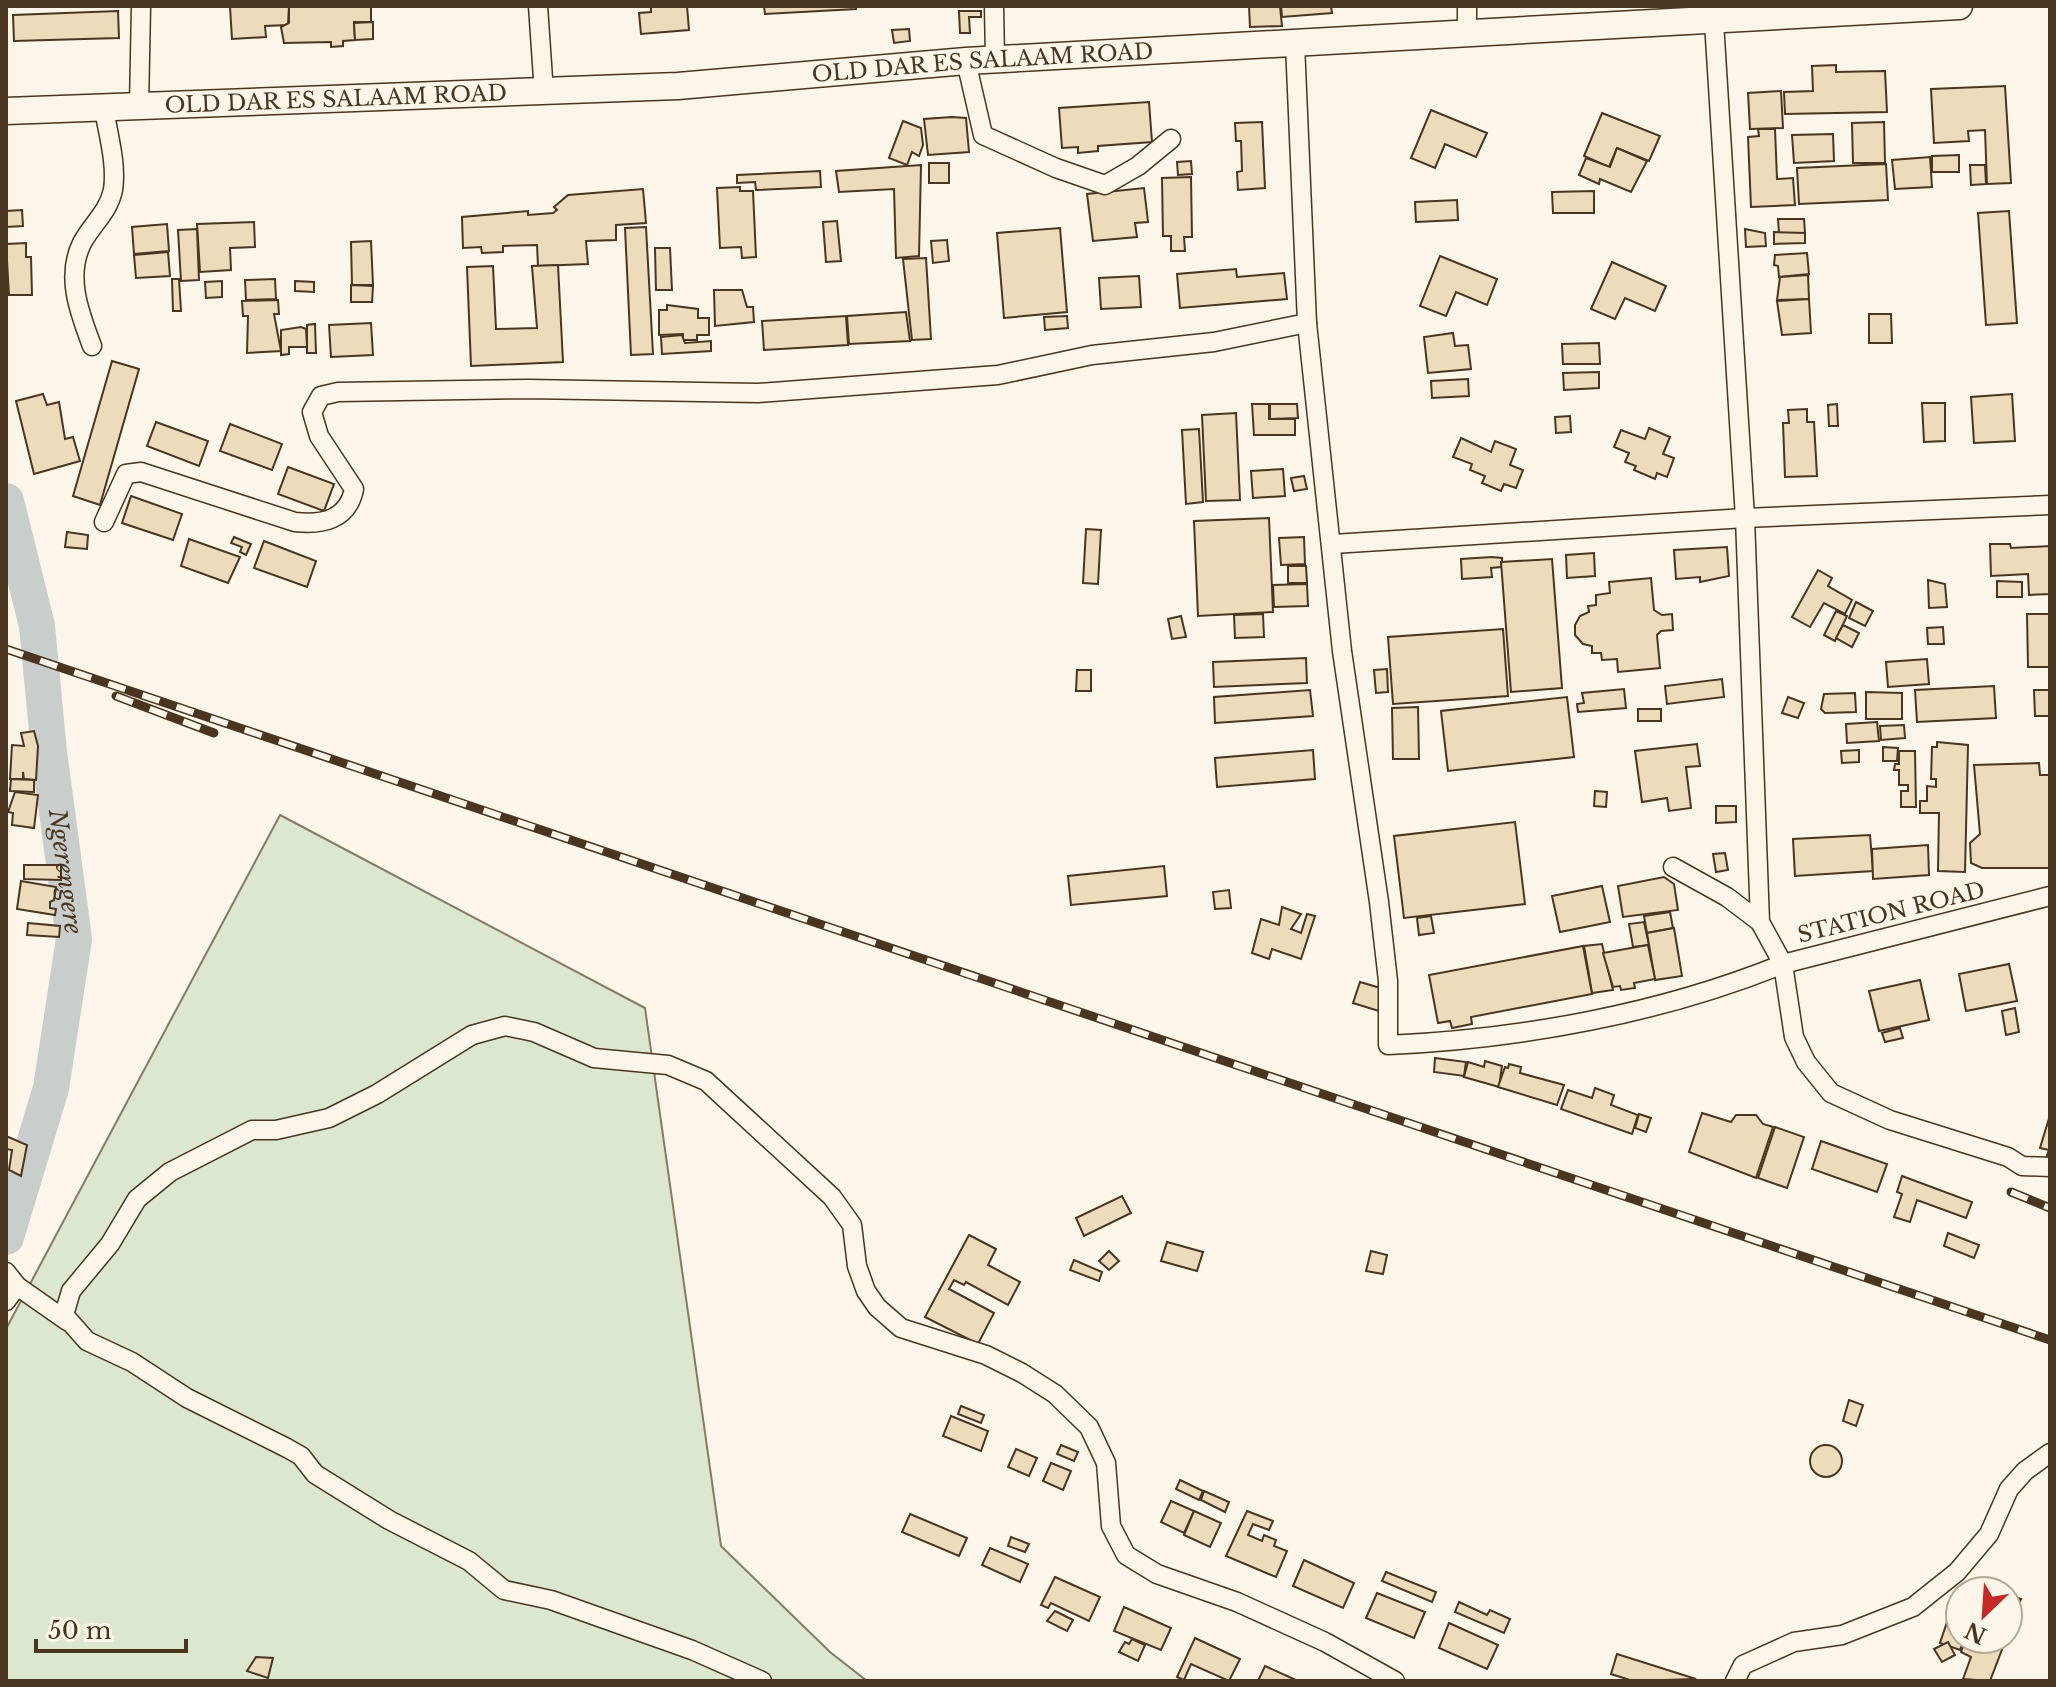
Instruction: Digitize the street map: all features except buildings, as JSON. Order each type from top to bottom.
[{"type":"main road","name":"OLD DAR ES SALAAM ROAD","points":[[6,111],[678,86],[966,61],[1714,22],[1959,6]]},
{"type":"street","points":[[139,107],[141,6]]},
{"type":"street","points":[[538,6],[544,93]]},
{"type":"street","points":[[994,6],[995,60]]},
{"type":"street","points":[[1467,6],[1467,34]]},
{"type":"street","points":[[1714,22],[1745,518],[1760,922]]},
{"type":"street","points":[[1295,44],[1307,323],[1333,544],[1745,518],[2050,505]]},
{"type":"street","points":[[966,61],[983,135],[1056,168],[1105,185],[1138,166],[1171,139]]},
{"type":"street","points":[[92,346],[77,307],[76,260],[83,241],[103,217],[113,189],[114,174],[104,109]]},
{"type":"street","points":[[104,522],[126,474],[141,472],[295,522],[321,524],[341,514],[352,502],[354,489],[319,436],[312,412],[321,396],[338,392],[528,389],[758,393],[998,375],[1092,355],[1214,342],[1307,323]]},
{"type":"street","name":"STATION ROAD","points":[[1333,544],[1342,651],[1388,981],[1388,1045],[1482,1038],[1607,1016],[1745,979],[1783,964],[2050,896]]},
{"type":"street","points":[[1673,867],[1727,897],[1760,922],[1783,964],[1794,1037],[1806,1062],[1831,1093],[1890,1120],[2008,1157],[2022,1166],[2050,1167]]},
{"type":"street","points":[[67,1321],[64,1308],[71,1291],[110,1244],[137,1199],[170,1172],[252,1130],[276,1130],[329,1118],[377,1094],[472,1035],[505,1026],[534,1032],[594,1058],[668,1065],[706,1081],[832,1197],[852,1225],[857,1266],[866,1291],[877,1307],[901,1328],[986,1355],[1022,1373],[1055,1394],[1089,1427],[1106,1463],[1111,1526],[1126,1555],[1157,1574],[1237,1602],[1325,1642],[1395,1681]]},
{"type":"street","points":[[10,1286],[67,1321],[87,1341],[132,1362],[187,1398],[301,1456],[315,1474],[389,1520],[469,1561],[504,1590],[551,1600],[692,1650],[762,1681]]},
{"type":"street","points":[[1735,1681],[1743,1665],[1794,1642],[1842,1635],[1913,1607],[1957,1572],[1989,1534],[2009,1489],[2025,1471],[2050,1453]]},
{"type":"green space","points":[[280,815],[645,1008],[721,1546],[830,1652],[867,1681],[6,1681],[6,1329]]},
{"type":"waterway","name":"Ngerengere","points":[[6,501],[37,626],[49,752],[74,939],[51,1088],[6,1237]]},
{"type":"railway","points":[[6,649],[2050,1340]]},
{"type":"railway","points":[[116,696],[214,733]]},
{"type":"railway","points":[[2011,1192],[2050,1208]]}]
